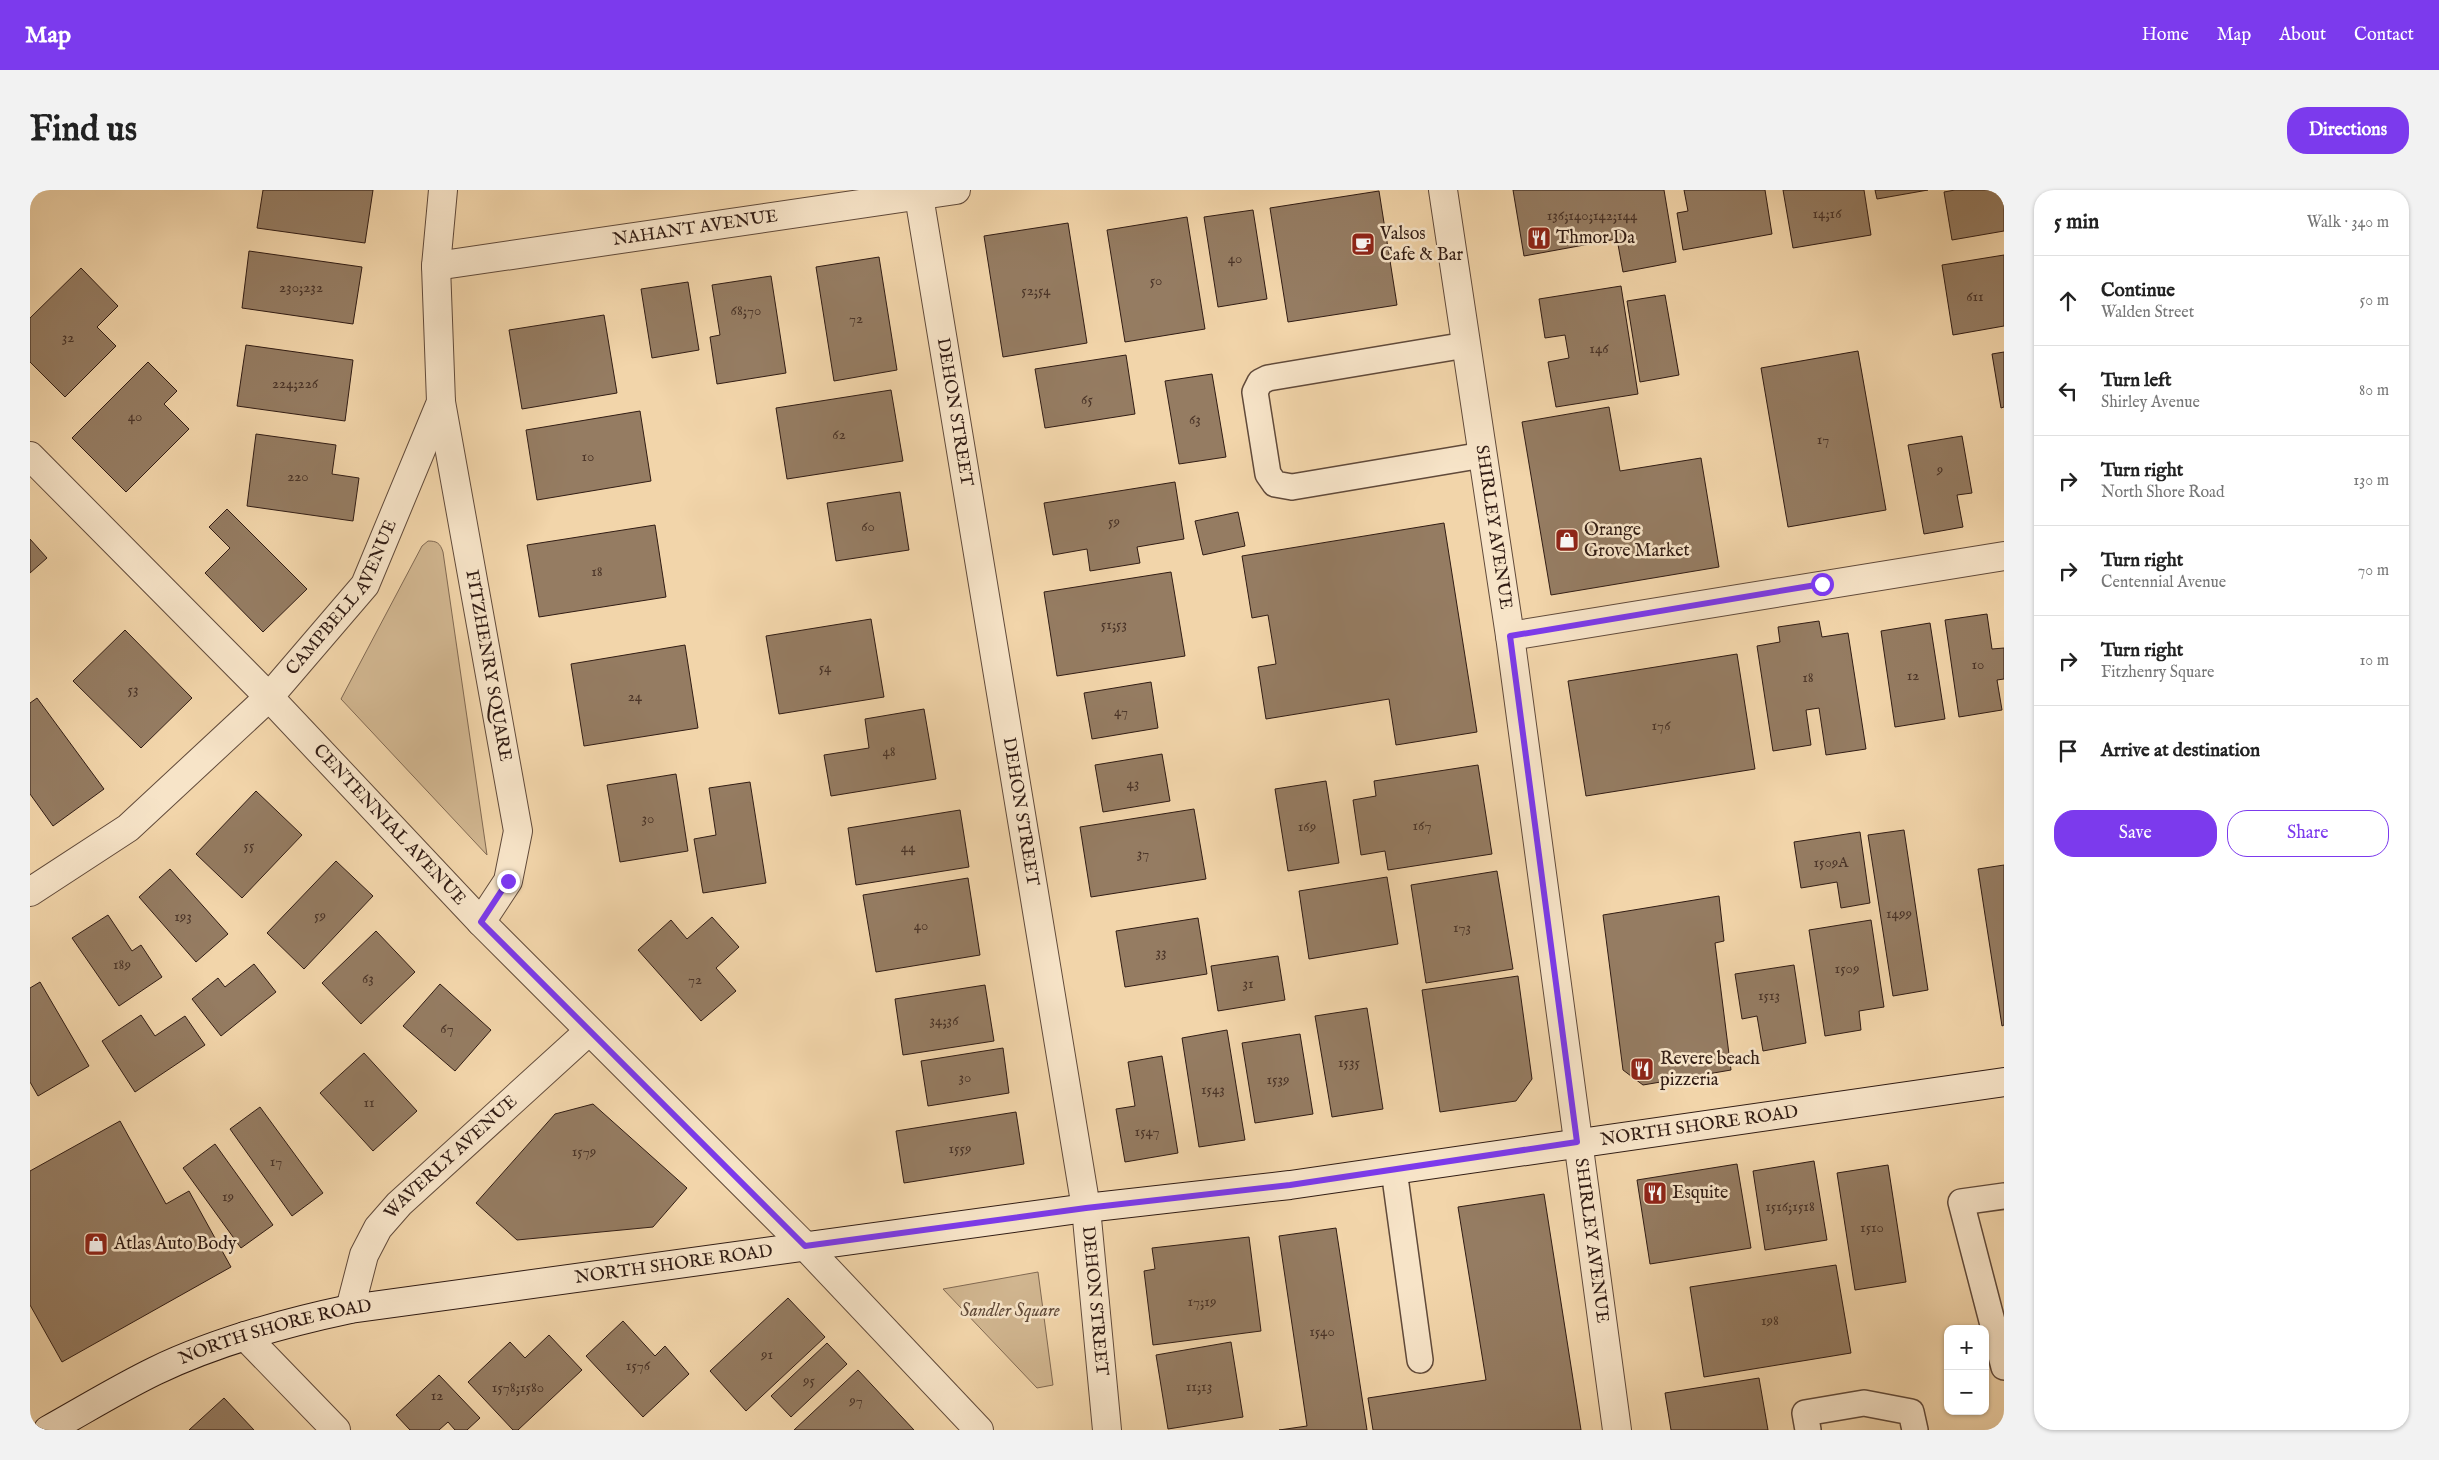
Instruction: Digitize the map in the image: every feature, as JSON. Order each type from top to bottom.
[{"type":"street","name":"CAMPBELL AVENUE","points":[[30,892],[128,828],[269,697],[365,585],[441,402],[436,266],[444,190]]},
{"type":"street","name":"NAHANT AVENUE","points":[[436,266],[956,190]]},
{"type":"street","name":"SHIRLEY AVENUE","points":[[1443,190],[1510,636],[1577,1142],[1618,1430]]},
{"type":"street","name":"DEHON STREET","points":[[919,196],[1086,1208],[1108,1430]]},
{"type":"street","name":"FITZHENRY SQUARE","points":[[441,402],[518,831],[508,881],[481,922]]},
{"type":"street","name":"CENTENNIAL AVENUE","points":[[30,456],[269,697],[481,922],[805,1246],[979,1430]]},
{"type":"street","points":[[1510,636],[2004,556]]},
{"type":"street","name":"WAVERLY AVENUE","points":[[350,1309],[364,1255],[378,1228],[399,1204],[589,1032]]},
{"type":"street","name":"NORTH SHORE ROAD","points":[[48,1430],[155,1371],[245,1336],[304,1319],[350,1309],[1086,1208],[1290,1185],[1577,1142],[2004,1082]]},
{"type":"street","points":[[245,1336],[336,1430]]},
{"type":"lane","points":[[1466,345],[1268,378],[1260,382],[1255,392],[1256,401],[1268,474],[1275,484],[1292,486],[1483,455]]},
{"type":"lane","points":[[1394,1170],[1420,1360]]},
{"type":"lane","points":[[2004,1196],[1961,1202],[2004,1367]]},
{"type":"lane","points":[[1808,1430],[1805,1413],[1864,1403],[1911,1412],[1915,1430]]},
{"type":"green space","points":[[428,541],[438,543],[443,552],[487,855],[341,699],[422,546]]},
{"type":"green space","name":"Sandler Square","points":[[1038,1272],[1053,1385],[1037,1388],[943,1289]]},
{"type":"building","points":[[263,190],[373,190],[365,243],[257,228]]},
{"type":"building","points":[[1513,190],[1664,190],[1676,262],[1623,272],[1617,239],[1524,256]]},
{"type":"building","points":[[1684,190],[1765,190],[1772,234],[1683,250],[1677,213],[1688,211]]},
{"type":"building","points":[[1783,190],[1864,190],[1871,235],[1793,248]]},
{"type":"building","points":[[1875,190],[1928,190],[1877,199]]},
{"type":"building","points":[[1955,190],[2004,190],[2004,231],[1952,240],[1944,192]]},
{"type":"building","points":[[1379,191],[1397,305],[1288,322],[1270,208]]},
{"type":"building","points":[[1253,210],[1267,299],[1218,307],[1204,217]]},
{"type":"building","points":[[1187,217],[1205,329],[1125,342],[1107,230]]},
{"type":"building","points":[[1068,223],[1087,343],[1003,357],[984,236]]},
{"type":"building","points":[[249,251],[362,267],[353,324],[242,308]]},
{"type":"building","points":[[2004,255],[2004,326],[1953,335],[1942,265]]},
{"type":"building","points":[[879,257],[897,370],[834,381],[816,267]]},
{"type":"building","points":[[81,268],[118,306],[97,327],[116,346],[65,397],[30,362],[30,318]]},
{"type":"building","points":[[771,276],[786,373],[717,384],[710,337],[720,335],[712,285]]},
{"type":"building","points":[[688,282],[699,350],[652,358],[641,289]]},
{"type":"building","points":[[1621,286],[1638,394],[1556,407],[1548,362],[1569,358],[1565,335],[1545,338],[1539,299]]},
{"type":"building","points":[[1665,295],[1679,375],[1640,382],[1627,301]]},
{"type":"building","points":[[604,315],[617,393],[522,409],[509,330]]},
{"type":"building","points":[[246,345],[353,360],[345,421],[237,406]]},
{"type":"building","points":[[1858,351],[1886,510],[1788,527],[1761,368]]},
{"type":"building","points":[[2004,352],[2004,407],[2001,408],[1992,354]]},
{"type":"building","points":[[1126,355],[1135,414],[1045,428],[1035,369]]},
{"type":"building","points":[[148,362],[177,391],[164,404],[189,429],[126,492],[72,438]]},
{"type":"building","points":[[1212,374],[1226,457],[1179,464],[1165,381]]},
{"type":"building","points":[[891,390],[903,461],[787,479],[776,408]]},
{"type":"building","points":[[1609,407],[1620,471],[1701,458],[1719,567],[1551,595],[1522,422]]},
{"type":"building","points":[[640,411],[651,481],[537,500],[526,430]]},
{"type":"building","points":[[256,434],[336,445],[332,474],[359,478],[353,521],[247,506]]},
{"type":"building","points":[[1962,436],[1972,493],[1957,495],[1963,527],[1924,534],[1908,445]]},
{"type":"building","points":[[1175,482],[1184,539],[1137,547],[1140,563],[1090,571],[1087,549],[1053,555],[1044,503]]},
{"type":"building","points":[[900,492],[909,550],[836,561],[827,503]]},
{"type":"building","points":[[227,509],[307,589],[263,632],[205,573],[230,548],[209,527]]},
{"type":"building","points":[[1238,512],[1245,546],[1203,555],[1195,521]]},
{"type":"building","points":[[1444,523],[1477,732],[1396,745],[1389,699],[1266,719],[1258,667],[1276,664],[1268,615],[1252,618],[1242,556]]},
{"type":"building","points":[[655,525],[666,597],[539,617],[527,545]]},
{"type":"building","points":[[30,539],[47,558],[30,573]]},
{"type":"building","points":[[1171,572],[1185,656],[1057,676],[1044,592]]},
{"type":"building","points":[[1987,614],[1992,649],[2004,648],[2004,679],[1997,680],[2002,710],[1959,717],[1945,620]]},
{"type":"building","points":[[871,619],[884,697],[779,714],[766,636]]},
{"type":"building","points":[[1819,621],[1822,637],[1848,633],[1866,749],[1826,755],[1819,708],[1806,710],[1811,745],[1773,751],[1757,646],[1780,642],[1778,627]]},
{"type":"building","points":[[1930,623],[1945,719],[1895,727],[1881,631]]},
{"type":"building","points":[[125,630],[192,698],[141,748],[73,681]]},
{"type":"building","points":[[685,645],[698,728],[584,746],[571,664]]},
{"type":"building","points":[[1737,654],[1755,769],[1586,796],[1568,681]]},
{"type":"building","points":[[1151,682],[1158,728],[1092,739],[1084,693]]},
{"type":"building","points":[[37,698],[104,789],[53,826],[30,794],[30,703]]},
{"type":"building","points":[[924,709],[936,779],[831,796],[824,755],[869,748],[865,719]]},
{"type":"building","points":[[1162,754],[1170,801],[1103,812],[1095,765]]},
{"type":"building","points":[[1478,765],[1492,854],[1388,870],[1385,851],[1361,855],[1353,800],[1376,796],[1374,781]]},
{"type":"building","points":[[676,774],[688,851],[620,862],[607,785]]},
{"type":"building","points":[[1326,781],[1339,863],[1288,871],[1275,789]]},
{"type":"building","points":[[750,782],[766,883],[703,893],[694,839],[716,835],[709,788]]},
{"type":"building","points":[[256,791],[302,835],[242,898],[196,854]]},
{"type":"building","points":[[1194,809],[1206,879],[1091,897],[1080,827]]},
{"type":"building","points":[[960,810],[969,867],[856,885],[848,828]]},
{"type":"building","points":[[1904,830],[1928,990],[1893,996],[1868,835]]},
{"type":"building","points":[[1860,832],[1870,903],[1841,908],[1837,882],[1801,888],[1794,842]]},
{"type":"building","points":[[336,861],[373,896],[304,969],[267,933]]},
{"type":"building","points":[[2004,865],[2004,1025],[2002,1026],[1978,869]]},
{"type":"building","points":[[170,869],[228,934],[196,962],[139,897]]},
{"type":"building","points":[[1497,871],[1513,969],[1426,983],[1411,885]]},
{"type":"building","points":[[1387,877],[1398,944],[1309,959],[1299,891]]},
{"type":"building","points":[[968,878],[980,955],[876,972],[863,895]]},
{"type":"building","points":[[1719,896],[1724,941],[1715,943],[1731,1070],[1643,1085],[1623,1070],[1603,915]]},
{"type":"building","points":[[108,915],[132,951],[141,945],[162,977],[119,1006],[72,938]]},
{"type":"building","points":[[712,917],[739,947],[716,968],[736,991],[701,1021],[638,950],[671,920],[687,939]]},
{"type":"building","points":[[1198,918],[1207,974],[1125,987],[1116,931]]},
{"type":"building","points":[[1871,920],[1884,1007],[1859,1011],[1861,1030],[1825,1036],[1809,930]]},
{"type":"building","points":[[376,931],[415,972],[361,1024],[322,983]]},
{"type":"building","points":[[1278,956],[1285,1000],[1218,1011],[1211,966]]},
{"type":"building","points":[[254,964],[276,992],[221,1036],[192,999],[218,978],[225,987]]},
{"type":"building","points":[[1794,965],[1806,1043],[1763,1051],[1757,1016],[1742,1019],[1735,974]]},
{"type":"building","points":[[1518,976],[1532,1079],[1516,1101],[1440,1112],[1422,990]]},
{"type":"building","points":[[40,982],[89,1066],[38,1096],[30,1082],[30,988]]},
{"type":"building","points":[[440,984],[491,1030],[455,1071],[403,1026]]},
{"type":"building","points":[[985,985],[994,1041],[903,1055],[895,999]]},
{"type":"building","points":[[1367,1008],[1383,1109],[1332,1117],[1315,1016]]},
{"type":"building","points":[[141,1015],[155,1036],[185,1016],[205,1045],[135,1092],[102,1041]]},
{"type":"building","points":[[1227,1030],[1245,1140],[1199,1147],[1182,1038]]},
{"type":"building","points":[[1300,1034],[1313,1114],[1255,1123],[1242,1043]]},
{"type":"building","points":[[1003,1048],[1009,1093],[928,1106],[921,1061]]},
{"type":"building","points":[[364,1053],[417,1111],[373,1151],[320,1093]]},
{"type":"building","points":[[1162,1056],[1178,1153],[1125,1162],[1116,1109],[1135,1106],[1128,1062]]},
{"type":"building","points":[[593,1104],[687,1188],[653,1227],[517,1240],[476,1203],[555,1114]]},
{"type":"building","points":[[260,1107],[323,1193],[292,1216],[230,1129]]},
{"type":"building","points":[[1016,1112],[1024,1164],[904,1183],[896,1131]]},
{"type":"building","points":[[120,1121],[166,1204],[189,1191],[231,1267],[62,1362],[30,1305],[30,1171]]},
{"type":"building","points":[[215,1144],[273,1225],[241,1248],[183,1168]]},
{"type":"building","points":[[1814,1161],[1827,1240],[1765,1250],[1753,1171]]},
{"type":"building","points":[[1737,1164],[1751,1248],[1650,1264],[1637,1180]]},
{"type":"building","points":[[1888,1165],[1906,1282],[1855,1290],[1837,1173]]},
{"type":"building","points":[[1544,1194],[1581,1430],[1373,1430],[1368,1398],[1486,1380],[1458,1207]]},
{"type":"building","points":[[1336,1228],[1367,1430],[1279,1430],[1307,1426],[1279,1236]]},
{"type":"building","points":[[1249,1237],[1261,1331],[1153,1345],[1144,1271],[1155,1269],[1152,1248]]},
{"type":"building","points":[[1836,1265],[1851,1353],[1704,1377],[1690,1287]]},
{"type":"building","points":[[788,1298],[825,1337],[746,1411],[710,1371]]},
{"type":"building","points":[[623,1321],[655,1356],[665,1346],[689,1374],[643,1417],[586,1356]]},
{"type":"building","points":[[549,1335],[582,1370],[518,1430],[513,1430],[468,1382],[510,1342],[525,1358]]},
{"type":"building","points":[[1231,1342],[1243,1417],[1168,1429],[1156,1355]]},
{"type":"building","points":[[827,1343],[847,1364],[791,1417],[771,1396]]},
{"type":"building","points":[[858,1370],[914,1430],[794,1430]]},
{"type":"building","points":[[439,1375],[480,1418],[467,1430],[455,1430],[448,1422],[439,1430],[410,1430],[396,1415]]},
{"type":"building","points":[[1759,1378],[1768,1430],[1671,1430],[1665,1393]]},
{"type":"building","points":[[224,1398],[254,1430],[189,1430]]},
{"type":"place","name":"Thmor Da","points":[[1539,238]]},
{"type":"place","name":"Valsos Cafe & Bar","points":[[1363,244]]},
{"type":"place","name":"Orange Grove Market","points":[[1567,540]]},
{"type":"place","name":"Revere beach pizzeria","points":[[1642,1069]]},
{"type":"place","name":"Esquite","points":[[1655,1193]]},
{"type":"place","name":"Atlas Auto Body","points":[[96,1244]]},
{"type":"route","points":[[508,881],[481,922],[805,1246],[1086,1208],[1290,1185],[1577,1142],[1510,636],[1822,584]]}]
